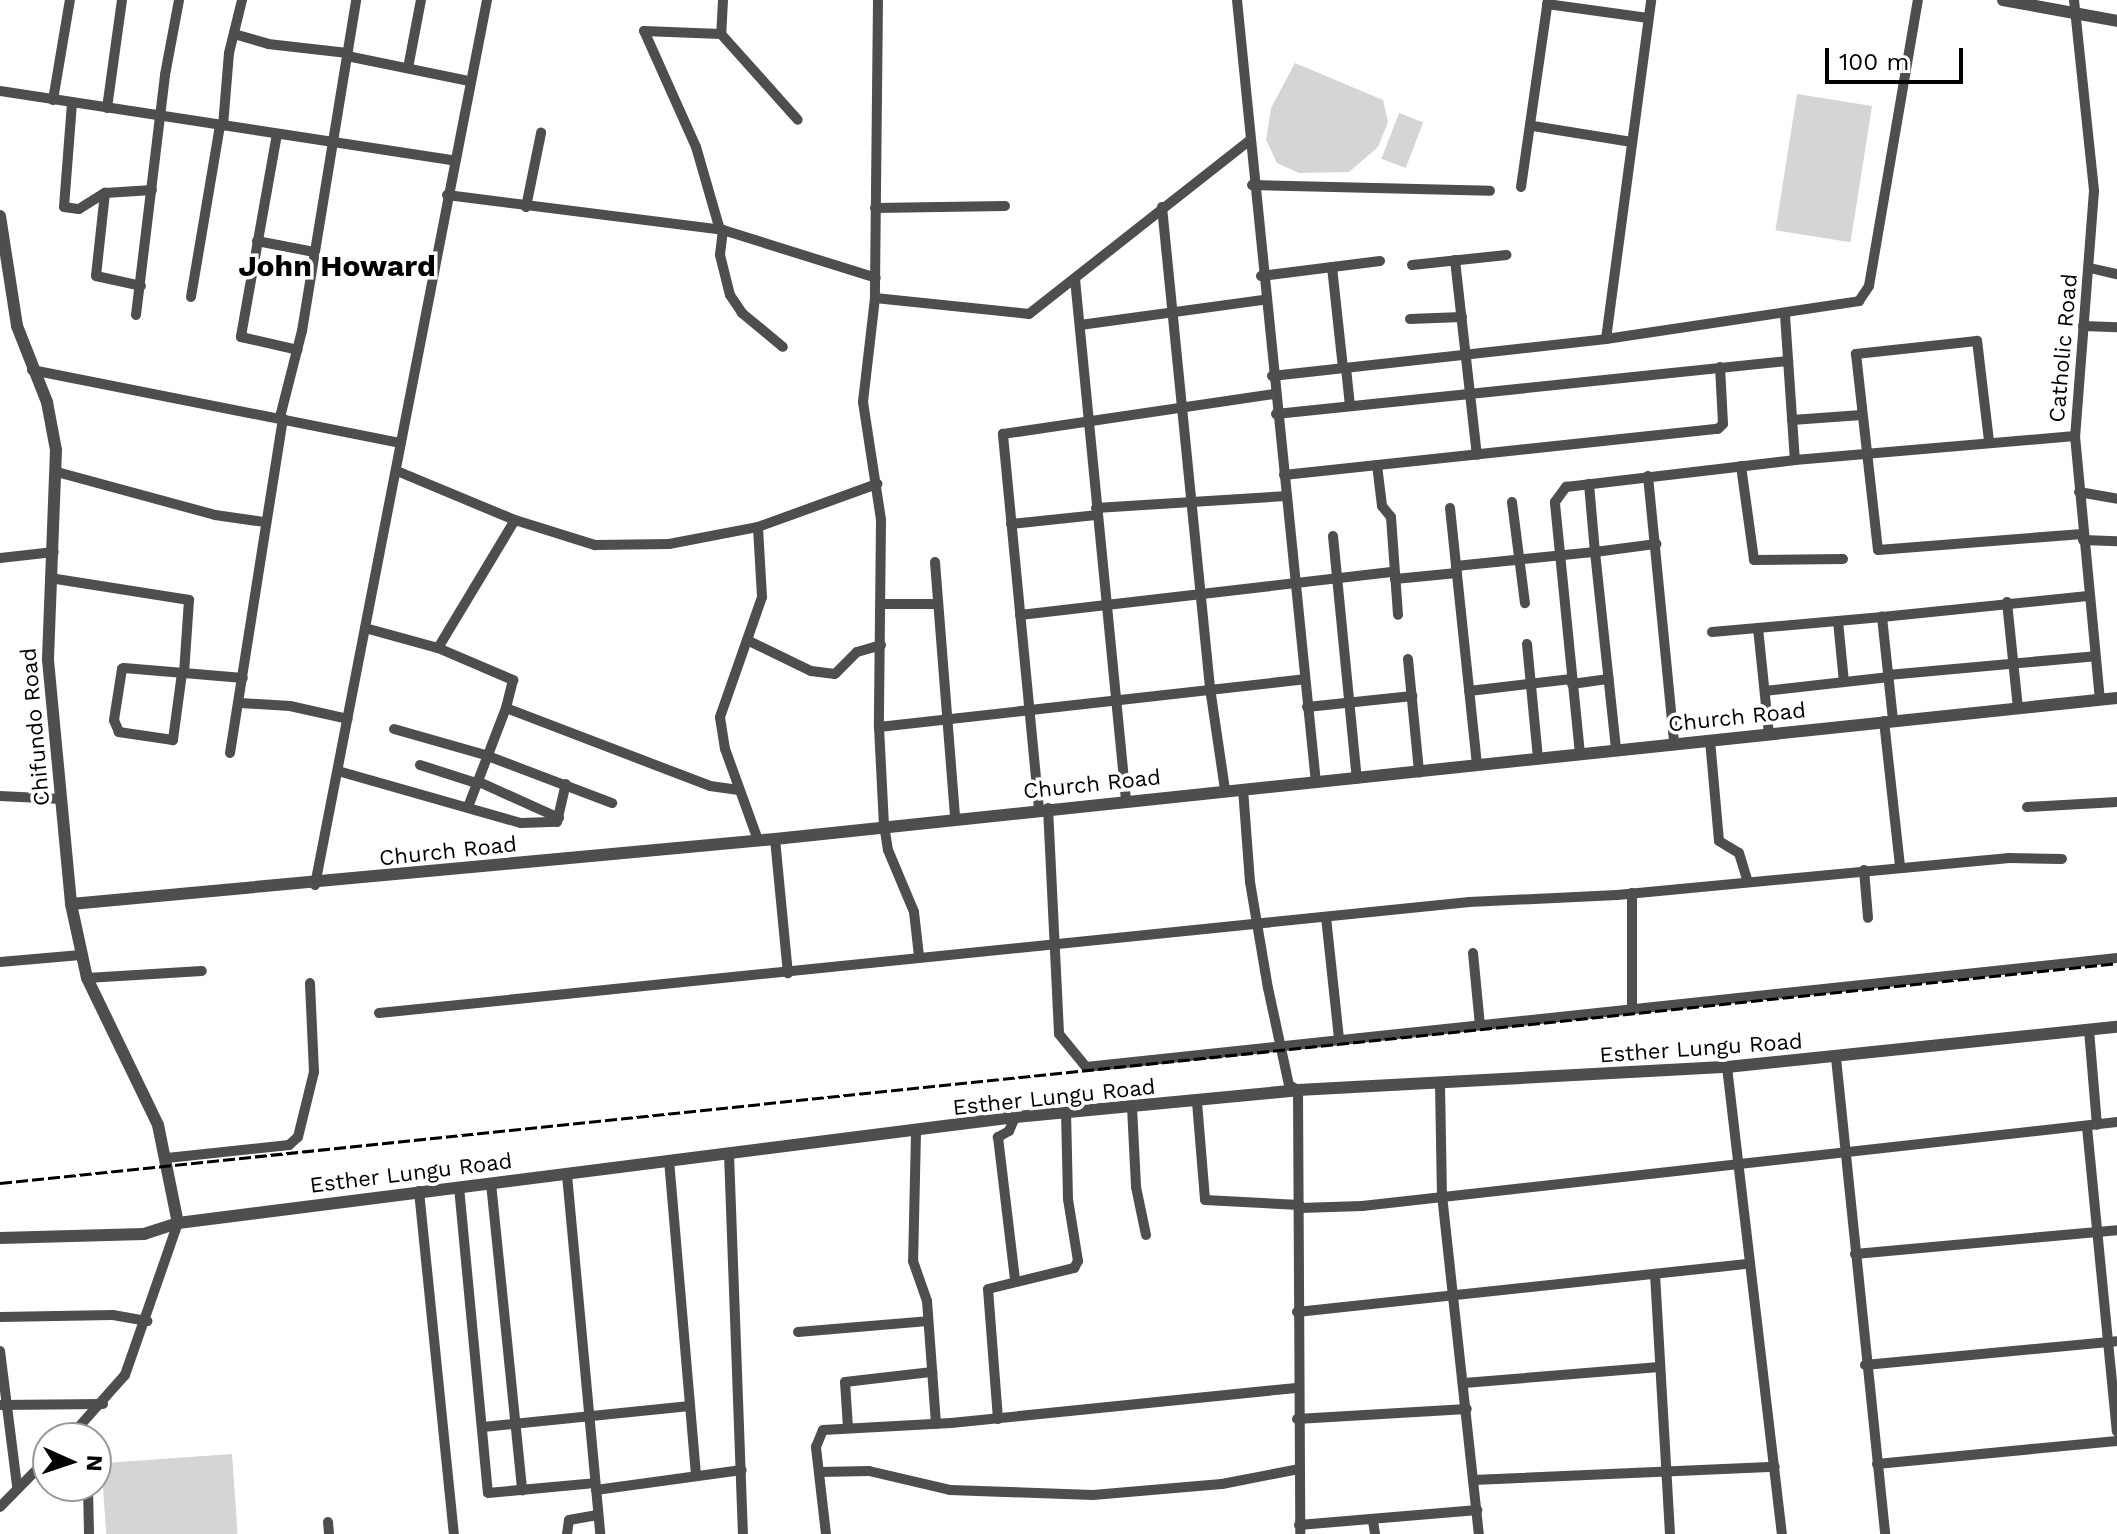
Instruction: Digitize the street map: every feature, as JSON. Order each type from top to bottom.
[{"type":"street","points":[[53,100],[70,0]]},
{"type":"street","points":[[107,108],[122,0]]},
{"type":"street","points":[[136,315],[179,0]]},
{"type":"street","points":[[191,297],[242,0]]},
{"type":"street","points":[[230,753],[281,418],[298,350],[356,0]]},
{"type":"street","points":[[408,68],[421,0]]},
{"type":"street","points":[[315,885],[397,471],[453,160],[487,0]]},
{"type":"street","points":[[723,0],[721,34],[798,120]]},
{"type":"street","points":[[878,0],[876,278],[862,391],[877,484],[881,604],[879,727],[884,825],[888,850],[914,912],[919,956]]},
{"type":"street","points":[[1237,0],[1263,300],[1316,783]]},
{"type":"street","points":[[1606,339],[1651,0]]},
{"type":"street","points":[[1272,376],[1606,339],[1850,305],[1869,286],[1918,0]]},
{"type":"street","points":[[2003,0],[2075,6],[2117,21]]},
{"type":"street","points":[[1521,187],[1533,126],[1548,2],[1648,18]]},
{"type":"street","name":"Catholic Road","points":[[2075,6],[2092,148],[2090,268],[2075,436],[2082,537],[2100,700]]},
{"type":"street","points":[[721,34],[644,31],[696,147],[721,230],[720,255],[730,295],[742,313],[783,347]]},
{"type":"street","points":[[234,34],[268,44],[347,55],[469,81]]},
{"type":"street","points":[[0,91],[453,160]]},
{"type":"street","points":[[72,103],[64,207],[84,208],[105,193],[152,190]]},
{"type":"street","points":[[1533,126],[1632,142]]},
{"type":"street","points":[[526,207],[541,133]]},
{"type":"street","points":[[277,134],[241,337],[298,350]]},
{"type":"street","points":[[875,298],[1029,314],[1249,141]]},
{"type":"street","points":[[1252,185],[1490,191]]},
{"type":"street","points":[[105,193],[96,276],[141,286]]},
{"type":"street","points":[[447,195],[721,230],[876,278]]},
{"type":"street","points":[[875,208],[1005,206]]},
{"type":"street","points":[[1162,207],[1210,688],[1225,790]]},
{"type":"street","name":"Chifundo Road","points":[[0,216],[17,326],[47,402],[57,472],[48,660],[71,904],[87,978],[158,1125],[178,1223]]},
{"type":"street","points":[[257,241],[314,252]]},
{"type":"street","points":[[1412,265],[1506,255]]},
{"type":"street","points":[[1455,260],[1477,455]]},
{"type":"street","points":[[1261,276],[1380,261]]},
{"type":"street","points":[[1332,267],[1350,406]]},
{"type":"street","points":[[2090,268],[2117,274]]},
{"type":"street","points":[[1075,279],[1126,800]]},
{"type":"street","points":[[1080,325],[1263,300]]},
{"type":"street","points":[[1785,315],[1795,460]]},
{"type":"street","points":[[1410,319],[1462,317]]},
{"type":"street","points":[[2083,326],[2117,327]]},
{"type":"street","points":[[1989,441],[1977,341],[1856,354],[1876,545],[1884,553],[2082,537],[2117,541]]},
{"type":"street","points":[[1276,414],[1788,361]]},
{"type":"street","points":[[1284,475],[1718,429],[1723,424],[1720,367]]},
{"type":"street","points":[[32,370],[401,443]]},
{"type":"street","points":[[1274,394],[1003,434],[1029,708],[1044,809],[1059,1034],[1086,1067],[2117,958]]},
{"type":"street","points":[[1792,420],[1862,415]]},
{"type":"street","points":[[1580,754],[1558,557],[1558,493],[1589,484],[1648,476],[1989,441],[2075,436]]},
{"type":"street","points":[[1377,465],[1382,506],[1391,517],[1398,615]]},
{"type":"street","points":[[1741,466],[1754,560],[1843,559]]},
{"type":"street","points":[[397,471],[515,520],[614,547],[669,544],[758,527],[877,484]]},
{"type":"street","points":[[57,472],[215,515],[264,522]]},
{"type":"street","points":[[1648,476],[1674,743]]},
{"type":"street","points":[[1589,484],[1616,750]]},
{"type":"street","points":[[2079,492],[2117,499]]},
{"type":"street","points":[[1011,524],[1193,500],[1285,496]]},
{"type":"street","points":[[1512,502],[1525,603]]},
{"type":"street","points":[[1450,508],[1477,766]]},
{"type":"street","points":[[438,648],[515,520]]},
{"type":"street","points":[[758,527],[762,597],[720,717],[739,790],[758,840]]},
{"type":"street","points":[[1333,536],[1357,779]]},
{"type":"street","points":[[1020,615],[1336,578],[1456,570],[1656,544]]},
{"type":"street","points":[[0,558],[54,552]]},
{"type":"street","points":[[935,562],[955,818]]},
{"type":"street","points":[[50,578],[189,600],[183,673],[173,740],[119,732],[114,720],[122,669],[183,673],[243,678]]},
{"type":"street","points":[[1712,632],[2088,596]]},
{"type":"street","points":[[2007,602],[2018,708]]},
{"type":"street","points":[[881,604],[937,604]]},
{"type":"street","points":[[1882,617],[1900,867]]},
{"type":"street","points":[[1838,621],[1844,682]]},
{"type":"street","points":[[365,628],[438,648],[513,680],[506,708],[485,755],[468,807]]},
{"type":"street","points":[[1758,628],[1769,734]]},
{"type":"street","points":[[747,640],[811,671],[835,674],[853,655],[881,645]]},
{"type":"street","points":[[1527,644],[1538,759]]},
{"type":"street","points":[[1765,691],[2095,656]]},
{"type":"street","points":[[1408,659],[1419,772]]},
{"type":"street","points":[[879,727],[1304,679]]},
{"type":"street","points":[[1469,691],[1609,679]]},
{"type":"street","points":[[1307,707],[1412,696]]},
{"type":"street","name":"Church Road","points":[[71,904],[315,885],[775,839],[884,825],[1357,779],[2117,698]]},
{"type":"street","points":[[240,703],[290,706],[348,719]]},
{"type":"street","points":[[506,708],[710,786],[739,790]]},
{"type":"street","points":[[394,729],[485,755],[612,803]]},
{"type":"street","points":[[1710,740],[1719,841],[1739,853],[1748,882]]},
{"type":"street","points":[[420,765],[477,782],[559,818]]},
{"type":"street","points":[[338,771],[457,808],[468,807],[521,823],[554,823],[559,818],[566,784]]},
{"type":"street","points":[[1243,789],[1259,922],[1289,1085],[1298,1090],[1300,1206],[1296,1388],[1299,1530],[1477,1510]]},
{"type":"street","points":[[0,796],[61,799]]},
{"type":"street","points":[[2027,807],[2117,802]]},
{"type":"street","points":[[775,839],[788,973]]},
{"type":"street","points":[[379,1013],[1259,922],[1632,893],[1900,867],[2062,859]]},
{"type":"street","points":[[1864,870],[1868,918]]},
{"type":"street","points":[[1632,893],[1632,1010]]},
{"type":"street","points":[[1326,917],[1339,1039]]},
{"type":"street","points":[[1473,953],[1480,1026]]},
{"type":"street","points":[[0,962],[81,955]]},
{"type":"street","points":[[87,978],[202,971]]},
{"type":"street","points":[[167,1158],[289,1145],[298,1137],[314,1072],[310,983]]},
{"type":"street","name":"Esther Lungu Road","points":[[0,1238],[144,1234],[178,1223],[669,1160],[916,1133],[1015,1117],[1298,1090],[1727,1067],[2117,1027]]},
{"type":"street","points":[[2089,1030],[2096,1232],[2112,1342],[2117,1432]]},
{"type":"street","points":[[1836,1058],[1865,1365],[1885,1534]]},
{"type":"street","points":[[1727,1067],[1782,1534]]},
{"type":"street","points":[[1440,1084],[1442,1195],[1479,1534]]},
{"type":"street","points":[[1197,1102],[1205,1200],[1300,1206],[1442,1195],[2117,1122]]},
{"type":"street","points":[[1132,1107],[1136,1187],[1146,1235]]},
{"type":"street","points":[[998,1419],[988,1289],[1015,1279],[1074,1268],[1078,1261],[1068,1199],[1066,1114]]},
{"type":"street","points":[[1015,1117],[1009,1131],[998,1137],[1015,1279]]},
{"type":"street","points":[[916,1133],[913,1261],[925,1291],[936,1424]]},
{"type":"street","points":[[729,1154],[743,1534]]},
{"type":"street","points":[[669,1160],[696,1474]]},
{"type":"street","points":[[567,1175],[600,1534]]},
{"type":"street","points":[[491,1183],[522,1490]]},
{"type":"street","points":[[459,1187],[488,1493],[595,1487],[742,1470]]},
{"type":"street","points":[[419,1191],[454,1534]]},
{"type":"street","points":[[87,1422],[125,1375],[147,1321],[178,1223]]},
{"type":"street","points":[[1855,1254],[2117,1230]]},
{"type":"street","points":[[1297,1312],[1452,1298],[1749,1264]]},
{"type":"street","points":[[1655,1274],[1670,1534]]},
{"type":"street","points":[[0,1317],[113,1315],[147,1321]]},
{"type":"street","points":[[798,1332],[928,1321]]},
{"type":"street","points":[[1865,1365],[2112,1342]]},
{"type":"street","points":[[0,1351],[2,1405],[17,1486]]},
{"type":"street","points":[[1464,1383],[1659,1367]]},
{"type":"street","points":[[848,1428],[845,1382],[932,1372]]},
{"type":"street","points":[[826,1534],[819,1432],[998,1419],[1296,1388]]},
{"type":"street","points":[[2,1405],[103,1404]]},
{"type":"street","points":[[483,1427],[690,1406]]},
{"type":"street","points":[[1297,1419],[1467,1409]]},
{"type":"street","points":[[1877,1464],[2117,1441]]},
{"type":"street","points":[[1473,1480],[1775,1467]]},
{"type":"street","points":[[820,1472],[869,1471],[950,1490],[1093,1495],[1222,1484],[1299,1469]]},
{"type":"street","points":[[0,1507],[32,1472]]},
{"type":"street","points":[[88,1502],[89,1534]]},
{"type":"street","points":[[567,1534],[569,1520],[598,1515]]},
{"type":"street","points":[[1373,1521],[1375,1534]]},
{"type":"street","points":[[328,1522],[329,1534]]},
{"type":"shaded area","points":[[1295,63],[1383,100],[1388,122],[1378,147],[1349,172],[1299,173],[1277,163],[1266,140],[1271,108]]},
{"type":"shaded area","points":[[1797,94],[1872,106],[1850,242],[1775,230]]},
{"type":"shaded area","points":[[1399,113],[1423,122],[1406,168],[1381,159]]},
{"type":"shaded area","points":[[232,1454],[238,1534],[106,1534],[104,1502],[112,1502],[112,1462]]},
{"type":"railway","points":[[0,1183],[2117,963]]},
{"type":"district","name":"John Howard","points":[[337,266]]}]
